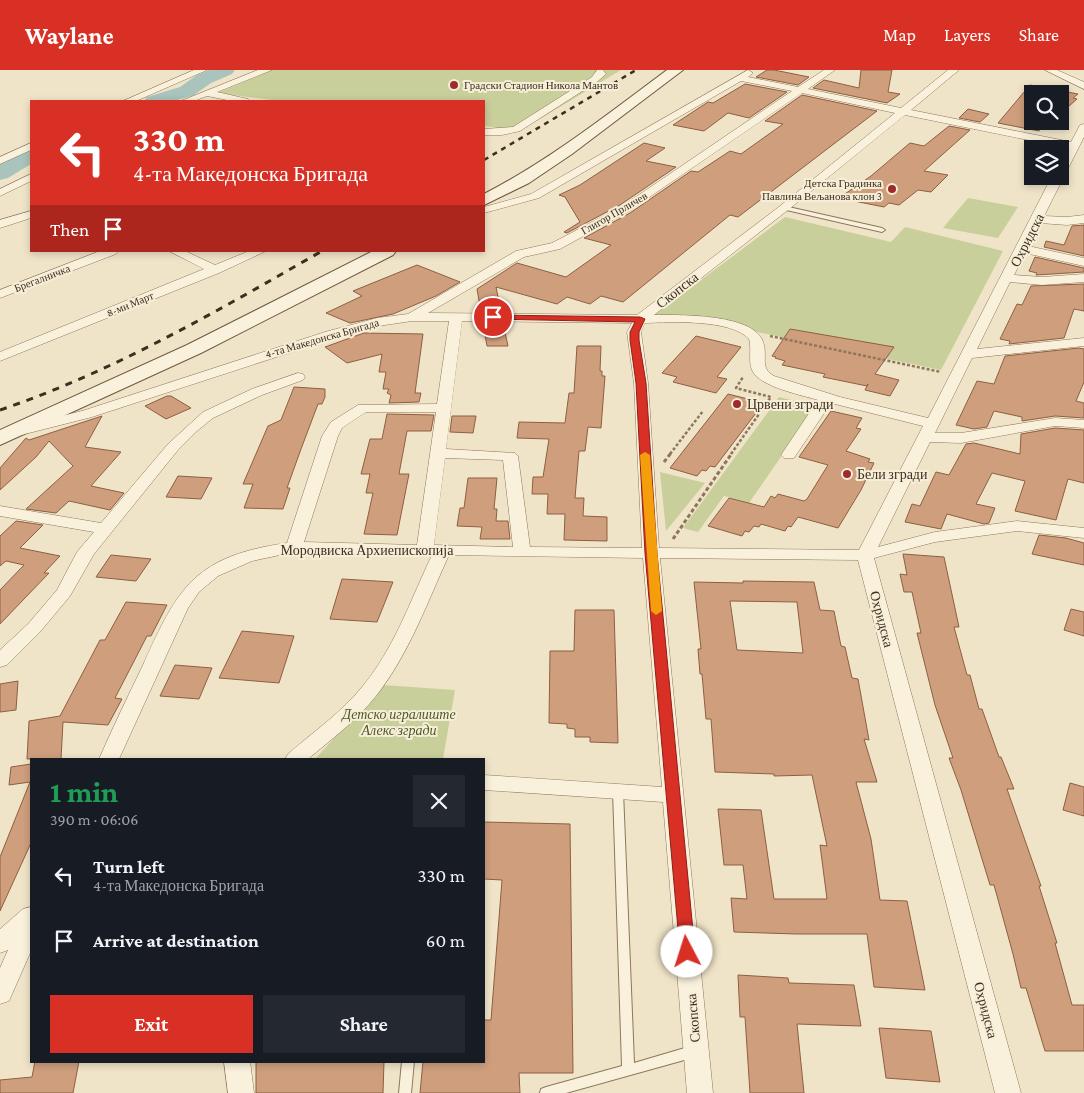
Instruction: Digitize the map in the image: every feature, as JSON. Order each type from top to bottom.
[{"type":"street","points":[[130,100],[202,70]]},
{"type":"street","points":[[188,100],[267,70]]},
{"type":"street","points":[[485,199],[523,180],[567,151],[620,109],[676,70]]},
{"type":"street","points":[[485,210],[535,196],[753,70]]},
{"type":"street","name":"Глигор Прличев","points":[[412,317],[520,254],[556,246],[625,209],[830,70]]},
{"type":"street","name":"Скопска","points":[[700,1093],[651,553],[643,409],[634,332],[640,319],[784,208],[954,70]]},
{"type":"street","points":[[1050,70],[1084,86]]},
{"type":"street","points":[[485,132],[502,132],[516,128],[595,80],[601,74],[600,72]]},
{"type":"street","points":[[740,78],[1073,146]]},
{"type":"street","points":[[206,93],[240,100]]},
{"type":"street","points":[[1069,154],[1084,127]]},
{"type":"street","points":[[0,161],[30,146]]},
{"type":"street","points":[[0,193],[5,186],[30,176]]},
{"type":"street","name":"Охридска","points":[[1008,1093],[865,555],[1023,249],[1054,185]]},
{"type":"street","points":[[0,224],[30,214]]},
{"type":"street","points":[[1038,219],[1084,220]]},
{"type":"street","points":[[1023,249],[1084,262]]},
{"type":"street","name":"Брегалничка","points":[[0,294],[109,252]]},
{"type":"street","points":[[177,252],[215,270]]},
{"type":"street","name":"8-ми Март","points":[[0,356],[258,252]]},
{"type":"street","points":[[7,434],[194,349],[385,252]]},
{"type":"street","points":[[1008,278],[1042,281],[1084,278]]},
{"type":"street","name":"4-та Македонска Бригада","points":[[7,434],[88,414],[200,376],[349,330],[377,322],[412,317],[640,319],[724,323],[743,328],[754,336]]},
{"type":"street","points":[[296,758],[370,691],[398,645],[434,550],[438,453],[456,317]]},
{"type":"street","points":[[754,336],[758,342],[757,367],[761,374],[772,380],[928,430],[961,438],[1055,422],[1084,424]]},
{"type":"street","points":[[968,354],[1084,342]]},
{"type":"street","points":[[0,661],[34,628],[64,592],[86,552],[173,447],[208,415],[257,392],[298,377]]},
{"type":"street","points":[[789,455],[827,398]]},
{"type":"street","points":[[294,547],[330,436],[336,425],[363,408],[443,408]]},
{"type":"street","points":[[438,453],[510,456],[522,552]]},
{"type":"street","points":[[0,511],[104,529]]},
{"type":"street","name":"Мородвиска Архиепископија","points":[[109,758],[174,618],[189,593],[201,581],[232,562],[272,549],[294,547],[522,552],[865,555],[935,537],[1017,526],[1084,533]]},
{"type":"street","points":[[485,783],[673,794]]},
{"type":"street","points":[[0,943],[30,917]]},
{"type":"street","points":[[0,994],[30,927]]},
{"type":"street","points":[[237,1063],[241,1093]]},
{"type":"lane","points":[[784,208],[882,230]]},
{"type":"lane","points":[[618,791],[628,1070]]},
{"type":"lane","points":[[546,1093],[696,1051]]},
{"type":"lane","points":[[405,1093],[408,1063]]},
{"type":"path","points":[[754,336],[766,335],[941,372]]},
{"type":"path","points":[[670,544],[772,397],[736,388],[743,377]]},
{"type":"path","points":[[669,458],[703,411]]},
{"type":"green space","name":"Градски Стадион Никола Мантов","points":[[272,70],[621,70],[520,131],[485,126],[485,100],[272,100],[217,93]]},
{"type":"green space","points":[[968,198],[1018,207],[998,238],[943,228]]},
{"type":"green space","points":[[785,217],[891,242],[905,227],[1003,251],[941,370],[752,331],[725,319],[653,316]]},
{"type":"green space","points":[[779,397],[816,406],[749,503],[724,496],[698,532],[683,528]]},
{"type":"green space","points":[[660,472],[705,483],[666,531]]},
{"type":"green space","name":"Детско игралиште Алекс згради","points":[[383,685],[455,690],[443,758],[316,758]]},
{"type":"building","points":[[767,70],[809,77],[798,85],[756,77]]},
{"type":"building","points":[[861,70],[892,70],[888,92],[900,94],[887,103],[813,88],[824,80],[859,88]]},
{"type":"building","points":[[745,84],[787,92],[749,118],[728,113],[704,131],[673,125],[708,102],[713,103]]},
{"type":"building","points":[[1024,92],[1024,128],[998,123]]},
{"type":"building","points":[[1069,92],[1078,94],[1073,98],[1077,99],[1069,106]]},
{"type":"building","points":[[802,95],[877,111],[738,217],[730,215],[623,302],[601,296],[590,304],[567,297],[557,304],[496,287],[501,312],[481,312],[477,289],[517,263],[566,277],[611,245],[584,238],[630,213],[691,171],[698,172],[730,151],[741,154],[783,124],[765,121]]},
{"type":"building","points":[[968,109],[989,114],[980,122],[959,118]]},
{"type":"building","points":[[949,126],[970,130],[924,171],[948,175],[931,192],[918,190],[899,205],[889,203],[884,207],[839,198],[871,176],[910,143],[924,146]]},
{"type":"building","points":[[644,143],[665,148],[646,161],[676,167],[620,205],[567,233],[564,232],[580,222],[565,197],[559,195],[580,185]]},
{"type":"building","points":[[1084,225],[1084,256],[1044,247],[1046,241],[1064,245],[1072,226]]},
{"type":"building","points":[[1035,257],[1084,268],[1084,272],[1036,275],[1037,273],[1029,271]]},
{"type":"building","points":[[417,265],[460,282],[436,296],[393,314],[350,323],[326,313],[362,296],[353,291]]},
{"type":"building","points":[[1084,284],[1084,311],[1074,309],[1064,338],[1009,344],[1010,341],[1000,339],[1017,304],[1022,305],[1031,286]]},
{"type":"building","points":[[483,323],[503,323],[508,346],[487,346]]},
{"type":"building","points":[[790,329],[894,347],[875,374],[899,380],[890,396],[865,390],[867,386],[823,377],[825,374],[782,365],[785,361],[772,356]]},
{"type":"building","points":[[364,333],[423,334],[415,393],[421,393],[419,402],[389,403],[391,395],[387,393],[389,389],[383,389],[386,372],[379,372],[382,354],[347,363],[325,347]]},
{"type":"building","points":[[696,336],[741,347],[717,377],[727,379],[716,393],[673,382],[677,377],[662,373]]},
{"type":"building","points":[[577,346],[601,346],[600,371],[602,371],[602,376],[605,376],[601,428],[588,427],[585,451],[579,451],[575,498],[584,498],[583,516],[607,517],[607,541],[564,540],[565,514],[547,514],[548,494],[532,494],[533,477],[543,477],[549,439],[517,438],[519,422],[565,423],[569,393],[574,393]]},
{"type":"building","points":[[1084,349],[1084,382],[1076,401],[1084,403],[1084,418],[1055,416],[1022,421],[1022,417],[994,411],[987,427],[974,429],[956,425],[977,381],[994,384],[1005,356]]},
{"type":"building","points":[[294,387],[325,389],[325,397],[322,404],[318,404],[301,449],[287,488],[290,488],[283,509],[244,508],[253,484],[243,484],[268,426],[281,420]]},
{"type":"building","points":[[728,394],[752,400],[750,404],[755,405],[753,407],[759,409],[715,467],[710,466],[706,471],[702,470],[697,476],[670,468]]},
{"type":"building","points":[[171,396],[191,408],[166,419],[145,406]]},
{"type":"building","name":"Бели згради","points":[[831,411],[862,418],[856,428],[861,429],[846,451],[870,459],[868,462],[874,463],[861,490],[838,528],[798,517],[791,527],[788,526],[785,531],[761,524],[759,527],[754,526],[749,532],[745,531],[742,536],[708,526],[729,498],[764,507],[771,496],[775,498],[778,494],[804,501],[807,499],[828,465],[799,457]]},
{"type":"building","points":[[387,414],[434,415],[431,431],[407,431],[399,474],[409,474],[397,535],[364,534],[373,493],[366,493],[370,474],[361,474],[370,439],[382,439]]},
{"type":"building","points":[[102,416],[85,447],[121,452],[91,486],[124,493],[110,510],[69,501],[56,513],[26,509],[73,466],[49,441],[36,457],[0,490],[0,468],[26,438],[29,440]]},
{"type":"building","points":[[452,416],[476,416],[473,433],[450,432]]},
{"type":"building","points":[[1055,428],[1084,430],[1084,483],[1068,479],[1056,520],[1015,511],[1025,481],[992,473],[976,504],[995,508],[989,523],[984,524],[947,514],[941,529],[905,522],[912,504],[920,506],[936,472],[949,475],[966,444],[974,443],[1020,454],[1021,434]]},
{"type":"building","points":[[178,476],[212,478],[201,499],[166,497]]},
{"type":"building","points":[[468,478],[497,478],[494,509],[497,509],[496,521],[508,521],[510,539],[480,539],[482,527],[457,526],[460,508],[464,508]]},
{"type":"building","points":[[16,521],[43,525],[20,548],[60,556],[44,573],[49,573],[0,624],[0,590],[24,565],[6,561],[0,566],[0,536]]},
{"type":"building","points":[[1039,535],[1066,538],[1084,543],[1084,565],[1032,554]]},
{"type":"building","points":[[903,554],[944,557],[959,627],[954,627],[967,675],[970,675],[979,709],[982,709],[999,757],[1001,757],[1014,789],[1007,789],[1041,886],[1039,886],[1057,943],[1055,943],[1072,1005],[1084,1005],[1084,1051],[1045,1051],[1026,988],[1021,988],[994,885],[990,885],[961,790],[949,758],[953,758],[935,705],[917,633],[921,633],[912,592],[904,592],[900,574],[907,575]]},
{"type":"building","points":[[111,555],[151,559],[136,581],[96,577]]},
{"type":"building","points":[[342,579],[393,582],[377,622],[330,619]]},
{"type":"building","points":[[743,581],[814,582],[820,610],[834,611],[841,646],[845,647],[852,678],[858,679],[869,740],[864,739],[877,782],[856,782],[871,839],[880,900],[907,901],[925,990],[874,987],[867,934],[734,932],[731,898],[747,899],[743,865],[724,865],[718,809],[761,810],[774,899],[827,899],[820,845],[827,846],[812,775],[774,776],[774,774],[715,772],[711,719],[706,719],[702,674],[700,674],[698,649],[701,649],[694,582],[743,583]],"holes":[[[730,601],[797,602],[803,653],[737,650]]]},
{"type":"building","points":[[126,602],[167,605],[151,636],[147,636],[115,698],[122,699],[108,725],[63,722],[61,758],[27,759],[29,721],[60,716],[100,640],[105,640]]},
{"type":"building","points":[[1071,609],[1084,612],[1084,636],[1064,630]]},
{"type":"building","points":[[575,610],[614,610],[618,743],[590,742],[590,737],[575,737],[575,729],[567,728],[567,724],[549,723],[550,651],[574,651]]},
{"type":"building","points":[[242,631],[294,636],[279,683],[219,678]]},
{"type":"building","points":[[175,665],[212,668],[199,699],[160,696]]},
{"type":"building","points":[[18,681],[16,710],[0,712],[0,684]]},
{"type":"building","points":[[30,764],[30,782],[9,785],[11,767]]},
{"type":"building","points":[[30,782],[30,845],[0,911],[0,857]]},
{"type":"building","points":[[1070,783],[1084,787],[1084,816],[1063,810]]},
{"type":"building","points":[[485,822],[570,824],[573,1073],[519,1073],[520,1093],[420,1093],[423,1063],[485,1063],[485,1020],[491,1020],[502,880],[485,879]]},
{"type":"building","points":[[738,975],[788,978],[789,983],[854,985],[861,1026],[797,1024],[804,1093],[750,1093],[745,1017],[740,1017]]},
{"type":"building","points":[[879,1028],[931,1031],[940,1082],[886,1078]]},
{"type":"building","points":[[35,1063],[79,1063],[73,1093],[0,1093],[0,1080],[32,1077]]},
{"type":"building","points":[[256,1063],[384,1063],[383,1093],[256,1093]]},
{"type":"waterway","points":[[157,100],[187,91],[204,79],[225,70]]},
{"type":"waterway","points":[[0,173],[30,156]]},
{"type":"railway","points":[[485,159],[636,70]]},
{"type":"railway","points":[[0,410],[84,377],[125,358],[204,317],[320,252]]},
{"type":"slow traffic","points":[[645,455],[656,611]]},
{"type":"place","name":"Градски Стадион Никола Мантов","points":[[454,85]]},
{"type":"place","name":"Детска Градинка Павлина Вељанова клон 3","points":[[892,189]]},
{"type":"place","name":"Црвени згради","points":[[737,404]]},
{"type":"place","name":"Бели згради","points":[[847,474]]},
{"type":"route","points":[[493,317],[640,319],[634,332],[634,340],[641,383],[651,553],[687,952]]}]
